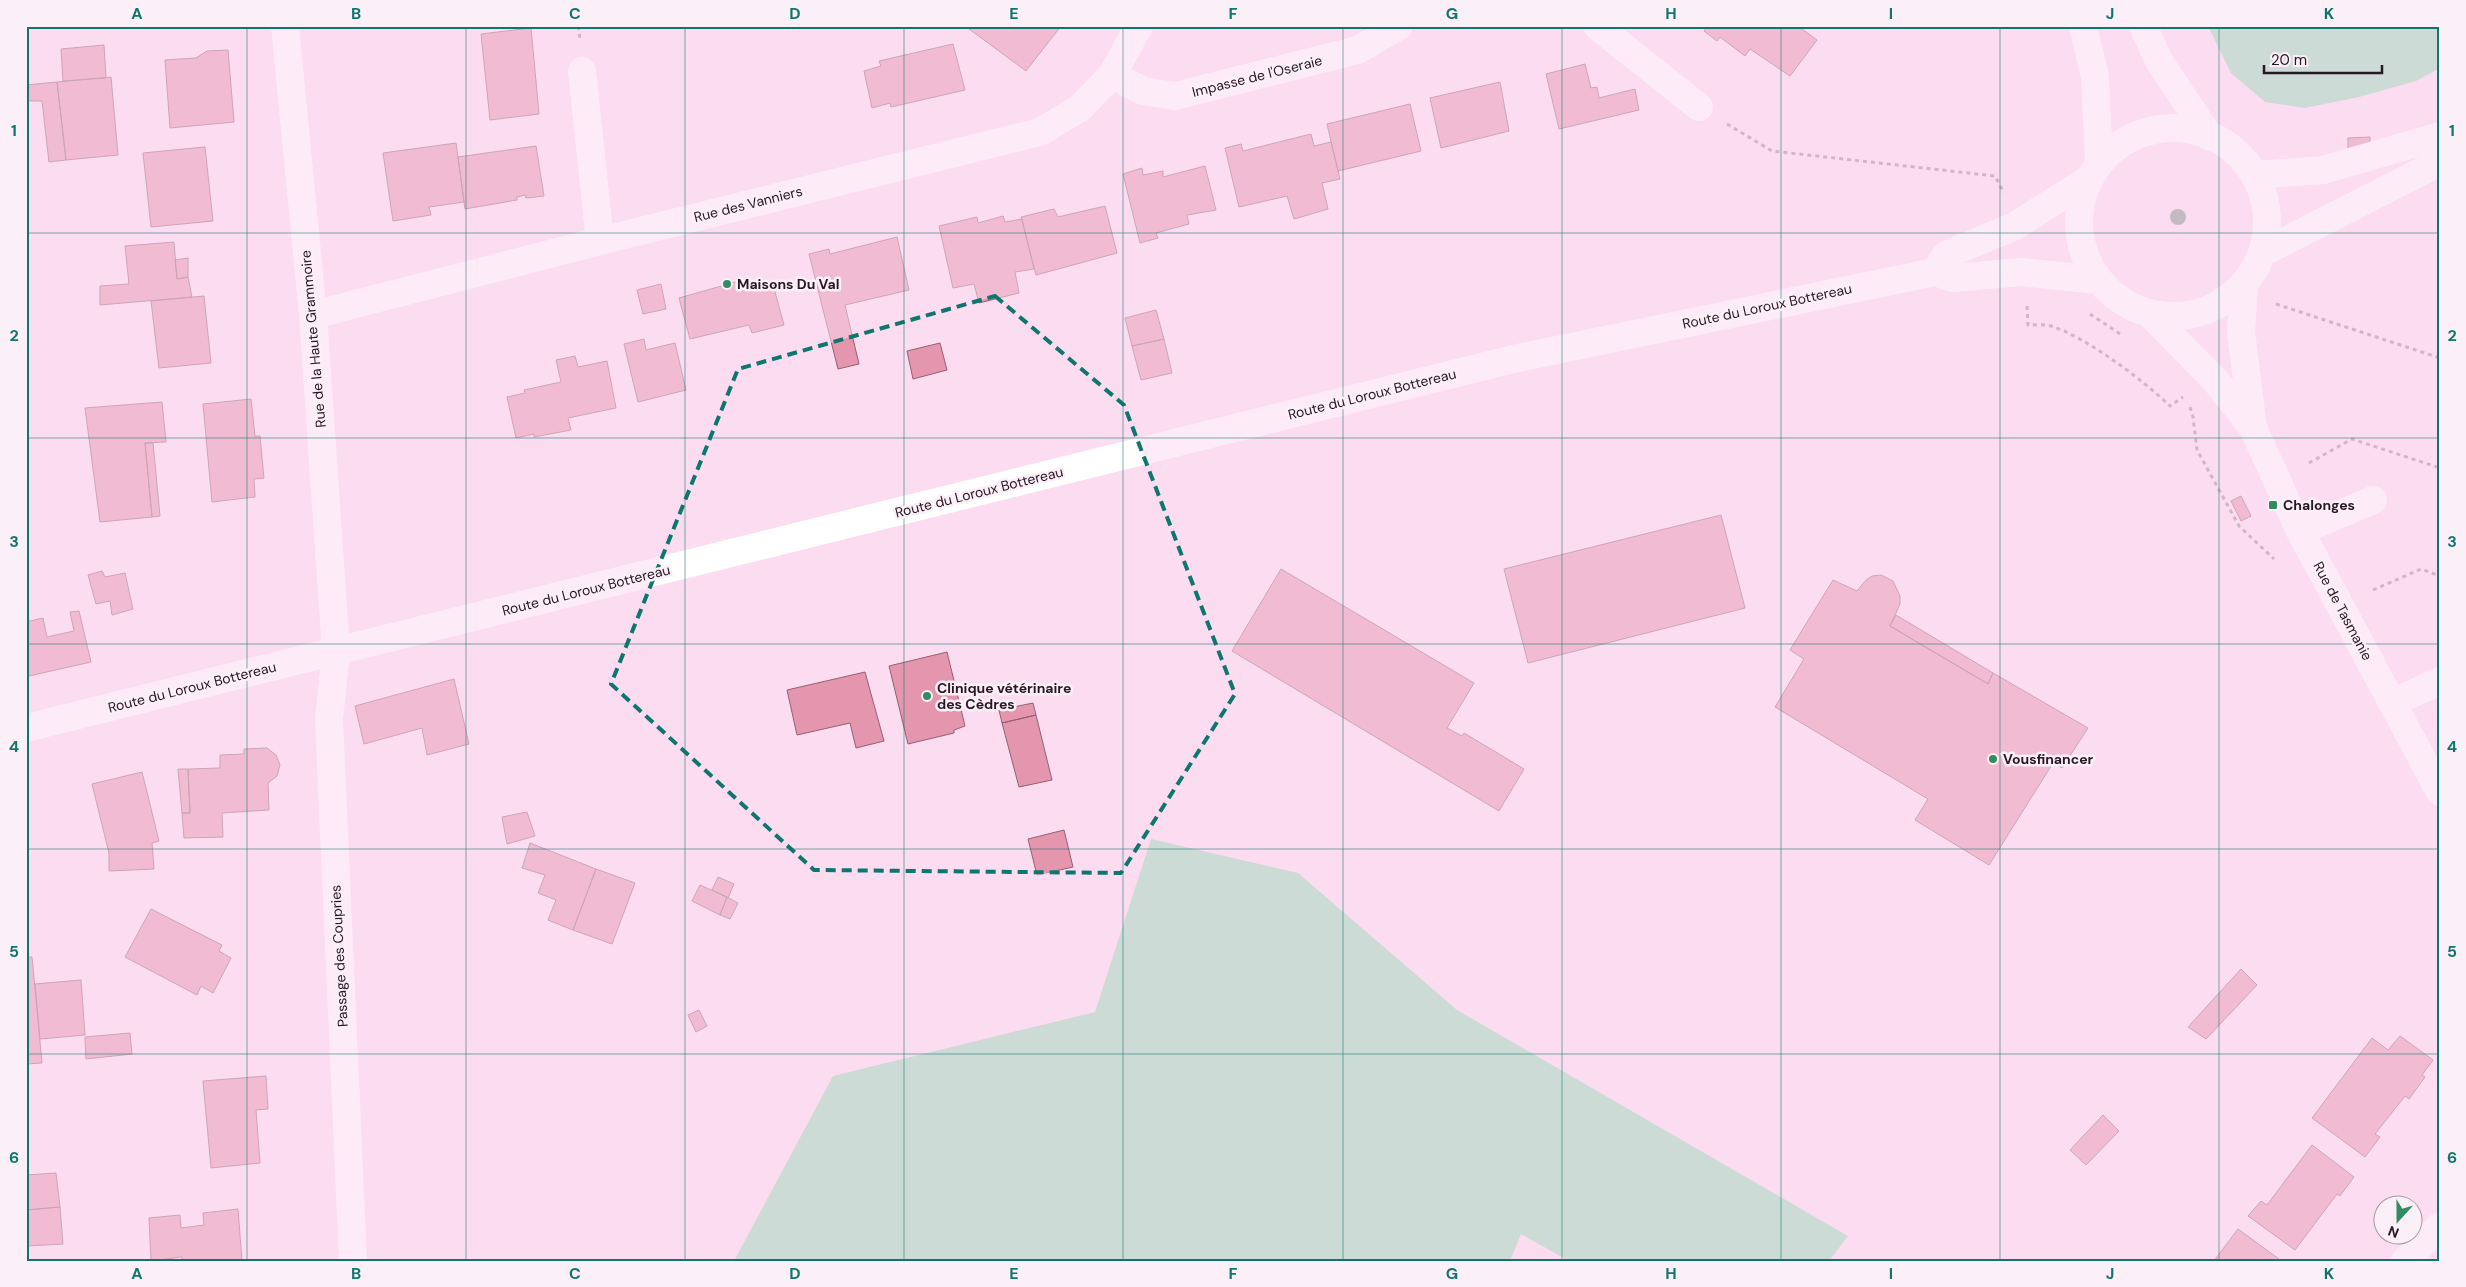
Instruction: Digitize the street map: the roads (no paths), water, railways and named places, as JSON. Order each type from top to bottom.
[{"type":"street","name":"Rue de la Haute Grammoire","points":[[285,26],[313,315],[336,652]]},
{"type":"street","name":"Rue des Vanniers","points":[[313,315],[600,241],[1040,132],[1080,108],[1112,75],[1138,26]]},
{"type":"street","name":"Impasse de l'Oseraie","points":[[1112,75],[1143,90],[1174,96],[1358,50],[1399,26]]},
{"type":"street","points":[[1597,26],[1699,107]]},
{"type":"street","points":[[1935,272],[1946,255],[2015,226],[2094,171],[2117,146],[2138,134],[2185,129],[2208,136],[2227,145],[2242,158],[2254,175],[2265,200],[2267,227],[2262,253],[2255,270],[2244,285],[2225,301],[2202,312],[2178,317],[2150,314],[2122,302],[2098,280],[2085,257],[2078,231],[2080,204],[2094,171],[2094,77],[2083,26]]},
{"type":"street","points":[[2143,26],[2159,61],[2208,136]]},
{"type":"street","points":[[582,71],[600,241]]},
{"type":"street","points":[[2254,175],[2323,170],[2440,136]]},
{"type":"street","points":[[2262,253],[2440,162]]},
{"type":"street","name":"Route du Loroux Bottereau","points":[[26,728],[1513,359],[1935,272],[1953,278],[2021,272],[2098,280]]},
{"type":"street","name":"Rue de Tasmanie","points":[[2244,285],[2240,332],[2253,428]]},
{"type":"street","name":"Rue de Tasmanie","points":[[2150,314],[2215,380],[2253,428],[2300,531],[2440,792]]},
{"type":"street","points":[[2300,531],[2373,500]]},
{"type":"street","name":"Passage des Coupries","points":[[336,652],[329,719],[353,1261]]},
{"type":"street","points":[[2392,703],[2440,681]]},
{"type":"street","points":[[2405,1261],[2440,1226]]},
{"type":"place","name":"Maisons Du Val","points":[[727,284]]},
{"type":"place","name":"Chalonges","points":[[2273,505]]},
{"type":"place","name":"Clinique vétérinaire des Cèdres","points":[[927,696]]},
{"type":"place","name":"Vousfinancer","points":[[1993,759]]}]
